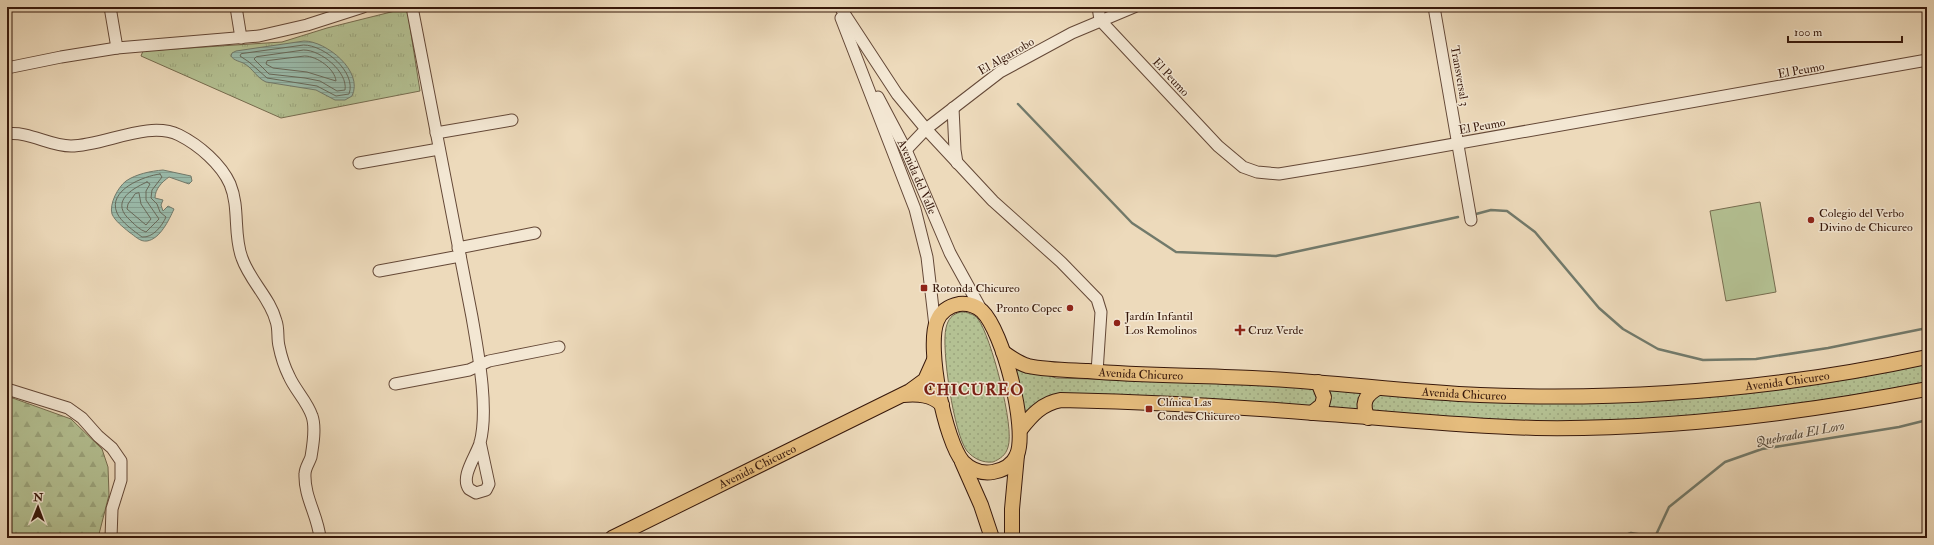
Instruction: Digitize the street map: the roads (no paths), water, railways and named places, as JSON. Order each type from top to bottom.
[{"type":"main road","points":[[992,538],[976,492],[952,439],[942,405],[936,374],[935,326],[942,312],[954,305],[969,304],[982,311],[992,326],[1003,352],[1015,395],[1020,430],[1012,509],[1012,538]]},
{"type":"main road","name":"Avenida Chicureo","points":[[1003,352],[1014,360],[1027,366],[1097,372],[1253,378],[1506,396],[1598,397],[1721,389],[1804,379],[1927,357]]},
{"type":"main road","name":"Avenida Chicureo","points":[[612,538],[902,395],[925,380],[935,356]]},
{"type":"main road","points":[[1312,412],[1322,404],[1324,397],[1318,382]]},
{"type":"main road","points":[[1368,418],[1364,409],[1365,401],[1369,394],[1378,388]]},
{"type":"main road","points":[[1020,430],[1039,409],[1050,403],[1061,400],[1312,412],[1368,418],[1492,426],[1632,427],[1714,421],[1806,410],[1927,389]]},
{"type":"main road","name":"Avenida Chicureo","points":[[902,395],[927,396],[936,400],[942,405]]},
{"type":"main road","points":[[960,456],[966,465],[976,470],[992,472],[1008,466],[1017,454]]},
{"type":"street","points":[[110,7],[117,48]]},
{"type":"street","points":[[236,7],[241,38]]},
{"type":"street","points":[[7,68],[117,48],[241,38],[292,29],[360,7]]},
{"type":"street","points":[[412,7],[480,365],[482,416],[480,442]]},
{"type":"street","points":[[839,7],[897,94],[926,129],[993,202],[1061,262],[1097,299],[1101,312],[1097,372]]},
{"type":"street","name":"Avenida del Valle","points":[[839,7],[851,43],[907,186],[921,230],[930,271],[935,326]]},
{"type":"street","points":[[1098,7],[1100,20]]},
{"type":"street","name":"El Algarrobo","points":[[906,150],[926,129],[1000,72],[1072,32],[1134,7]]},
{"type":"street","name":"Transversal 3","points":[[1434,7],[1471,220]]},
{"type":"street","name":"El Peumo","points":[[1100,20],[1218,146],[1232,159],[1250,169],[1264,173],[1286,173],[1927,60]]},
{"type":"street","name":"Avenida del Valle","points":[[851,43],[906,150],[950,253],[982,311]]},
{"type":"street","points":[[953,108],[957,163]]},
{"type":"street","points":[[436,133],[512,120]]},
{"type":"street","points":[[7,134],[34,136],[50,142],[71,146],[153,131],[178,134],[216,162],[230,184],[237,210],[237,238],[242,258],[256,285],[267,300],[277,322],[278,345],[283,362],[292,382],[304,399],[312,417],[311,456],[305,473],[306,494],[320,538]]},
{"type":"street","points":[[359,163],[439,149]]},
{"type":"street","points":[[379,271],[535,233]]},
{"type":"street","points":[[395,384],[469,370],[489,361],[559,347]]},
{"type":"street","points":[[7,389],[68,408],[82,418],[98,436],[112,448],[121,461],[120,480],[112,508],[111,538]]},
{"type":"water","points":[[304,41],[313,42],[322,46],[341,59],[353,77],[354,86],[352,96],[345,100],[335,100],[316,90],[266,82],[248,66],[231,56],[232,53],[236,51]]},
{"type":"water","points":[[163,170],[191,176],[192,181],[189,184],[169,177],[161,183],[156,192],[155,198],[163,200],[161,205],[163,211],[168,206],[174,209],[167,223],[156,237],[152,240],[142,241],[119,224],[115,219],[111,210],[113,201],[120,187],[134,176]]},
{"type":"waterway","points":[[1018,104],[1132,223],[1176,252],[1276,256],[1458,217]]},
{"type":"waterway","points":[[1476,214],[1491,210],[1507,211],[1535,232],[1599,308],[1623,329],[1658,349],[1703,360],[1756,359],[1828,348],[1927,328]]},
{"type":"waterway","name":"Quebrada El Loro","points":[[1618,538],[1631,533],[1655,537],[1669,507],[1725,462],[1762,449],[1899,427],[1927,420]]},
{"type":"place","name":"Colegio del Verbo Divino de Chicureo","points":[[1811,220]]},
{"type":"place","name":"Rotonda Chicureo","points":[[924,288]]},
{"type":"place","name":"Pronto Copec","points":[[1070,308]]},
{"type":"place","name":"Jardín Infantil Los Remolinos","points":[[1117,323]]},
{"type":"place","name":"Cruz Verde","points":[[1240,330]]},
{"type":"place","name":"Clínica Las Condes Chicureo","points":[[1149,409]]},
{"type":"district","name":"CHICUREO","points":[[974,389]]}]
